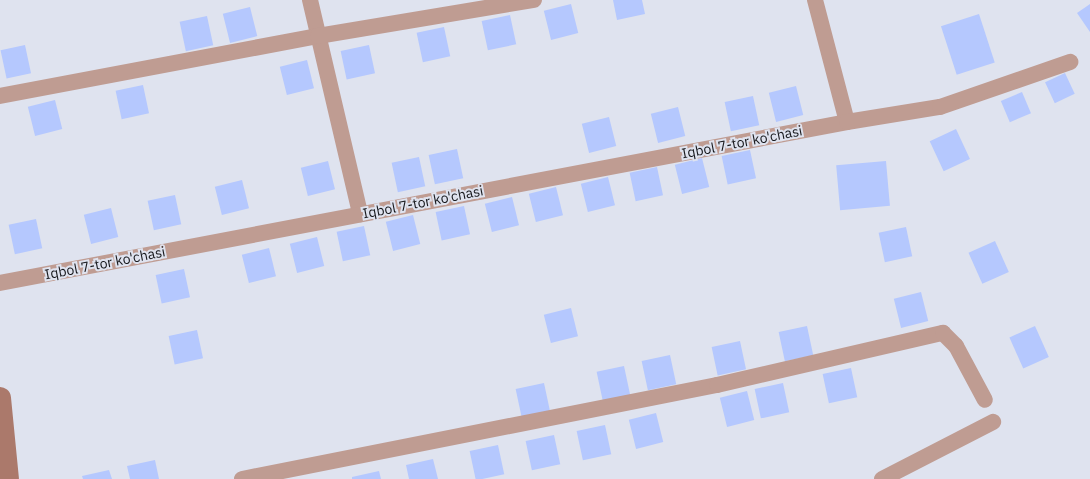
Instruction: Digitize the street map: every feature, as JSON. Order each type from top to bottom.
[{"type":"main road","points":[[0,398],[8,479]]},
{"type":"street","points":[[310,0],[360,214]]},
{"type":"street","points":[[0,96],[318,36],[534,0]]},
{"type":"street","points":[[815,0],[847,122]]},
{"type":"street","name":"Iqbol 7-tor ko'chasi","points":[[0,283],[847,122],[940,107],[1070,62]]},
{"type":"street","points":[[242,479],[717,385],[943,334],[956,346],[985,400]]},
{"type":"street","points":[[882,479],[993,422]]},
{"type":"building","points":[[613,0],[642,0],[645,14],[617,20]]},
{"type":"building","points":[[571,4],[578,33],[551,40],[544,11]]},
{"type":"building","points":[[1090,4],[1090,32],[1077,13]]},
{"type":"building","points":[[250,7],[257,36],[230,43],[223,14]]},
{"type":"building","points":[[979,14],[995,63],[957,75],[941,26]]},
{"type":"building","points":[[510,15],[516,44],[488,50],[482,21]]},
{"type":"building","points":[[207,16],[213,45],[186,51],[180,22]]},
{"type":"building","points":[[444,27],[450,56],[423,62],[417,33]]},
{"type":"building","points":[[25,45],[31,73],[7,79],[1,50]]},
{"type":"building","points":[[369,45],[375,73],[347,79],[341,51]]},
{"type":"building","points":[[307,60],[314,88],[287,95],[280,67]]},
{"type":"building","points":[[1065,73],[1075,94],[1055,103],[1045,82]]},
{"type":"building","points":[[143,85],[149,113],[122,119],[116,91]]},
{"type":"building","points":[[796,86],[803,115],[776,122],[769,93]]},
{"type":"building","points":[[1022,92],[1031,113],[1010,122],[1001,101]]},
{"type":"building","points":[[753,96],[759,125],[731,131],[725,102]]},
{"type":"building","points":[[55,100],[62,129],[35,136],[28,107]]},
{"type":"building","points":[[678,107],[685,136],[658,143],[651,114]]},
{"type":"building","points":[[609,117],[616,146],[589,153],[582,124]]},
{"type":"building","points":[[956,129],[970,159],[944,171],[930,141]]},
{"type":"building","points":[[457,149],[463,178],[435,184],[429,155]]},
{"type":"building","points":[[750,150],[756,178],[728,184],[722,156]]},
{"type":"building","points":[[419,157],[425,186],[398,192],[392,163]]},
{"type":"building","points":[[702,158],[709,187],[682,194],[675,165]]},
{"type":"building","points":[[328,161],[335,189],[308,196],[301,168]]},
{"type":"building","points":[[886,161],[890,206],[840,210],[836,165]]},
{"type":"building","points":[[657,167],[663,195],[636,201],[630,173]]},
{"type":"building","points":[[608,177],[615,205],[588,212],[581,184]]},
{"type":"building","points":[[242,180],[249,208],[222,215],[215,187]]},
{"type":"building","points":[[556,187],[563,215],[536,222],[529,194]]},
{"type":"building","points":[[175,195],[181,224],[154,230],[148,201]]},
{"type":"building","points":[[512,197],[519,225],[492,232],[485,204]]},
{"type":"building","points":[[464,206],[470,234],[442,240],[436,212]]},
{"type":"building","points":[[111,208],[118,237],[91,244],[84,215]]},
{"type":"building","points":[[413,215],[420,244],[393,251],[386,222]]},
{"type":"building","points":[[36,219],[42,248],[15,254],[9,225]]},
{"type":"building","points":[[364,226],[370,255],[343,261],[337,232]]},
{"type":"building","points":[[906,227],[912,256],[885,262],[879,233]]},
{"type":"building","points":[[317,237],[324,266],[297,273],[290,244]]},
{"type":"building","points":[[995,241],[1009,272],[982,284],[969,253]]},
{"type":"building","points":[[269,248],[276,276],[249,283],[242,255]]},
{"type":"building","points":[[184,269],[190,297],[162,303],[156,275]]},
{"type":"building","points":[[921,292],[928,321],[901,328],[894,299]]},
{"type":"building","points":[[571,308],[578,336],[551,343],[544,315]]},
{"type":"building","points":[[807,326],[813,355],[785,361],[779,332]]},
{"type":"building","points":[[1035,326],[1049,357],[1023,368],[1009,337]]},
{"type":"building","points":[[197,330],[203,358],[175,364],[169,336]]},
{"type":"building","points":[[740,341],[746,369],[718,375],[712,347]]},
{"type":"building","points":[[670,355],[676,384],[648,390],[642,361]]},
{"type":"building","points":[[624,366],[630,395],[603,401],[597,372]]},
{"type":"building","points":[[851,368],[857,397],[829,403],[823,374]]},
{"type":"building","points":[[544,383],[550,412],[522,418],[516,389]]},
{"type":"building","points":[[783,383],[789,412],[761,418],[755,389]]},
{"type":"building","points":[[747,391],[754,420],[727,427],[720,398]]},
{"type":"building","points":[[656,413],[663,442],[636,449],[629,420]]},
{"type":"building","points":[[605,425],[611,454],[583,460],[577,431]]},
{"type":"building","points":[[554,435],[560,464],[532,470],[526,441]]},
{"type":"building","points":[[498,445],[504,474],[476,479],[470,451]]},
{"type":"building","points":[[433,459],[438,479],[409,479],[406,465]]},
{"type":"building","points":[[155,460],[159,479],[130,479],[127,466]]},
{"type":"building","points":[[109,470],[112,479],[83,479],[82,476]]},
{"type":"building","points":[[379,471],[381,479],[352,479],[352,477]]}]
